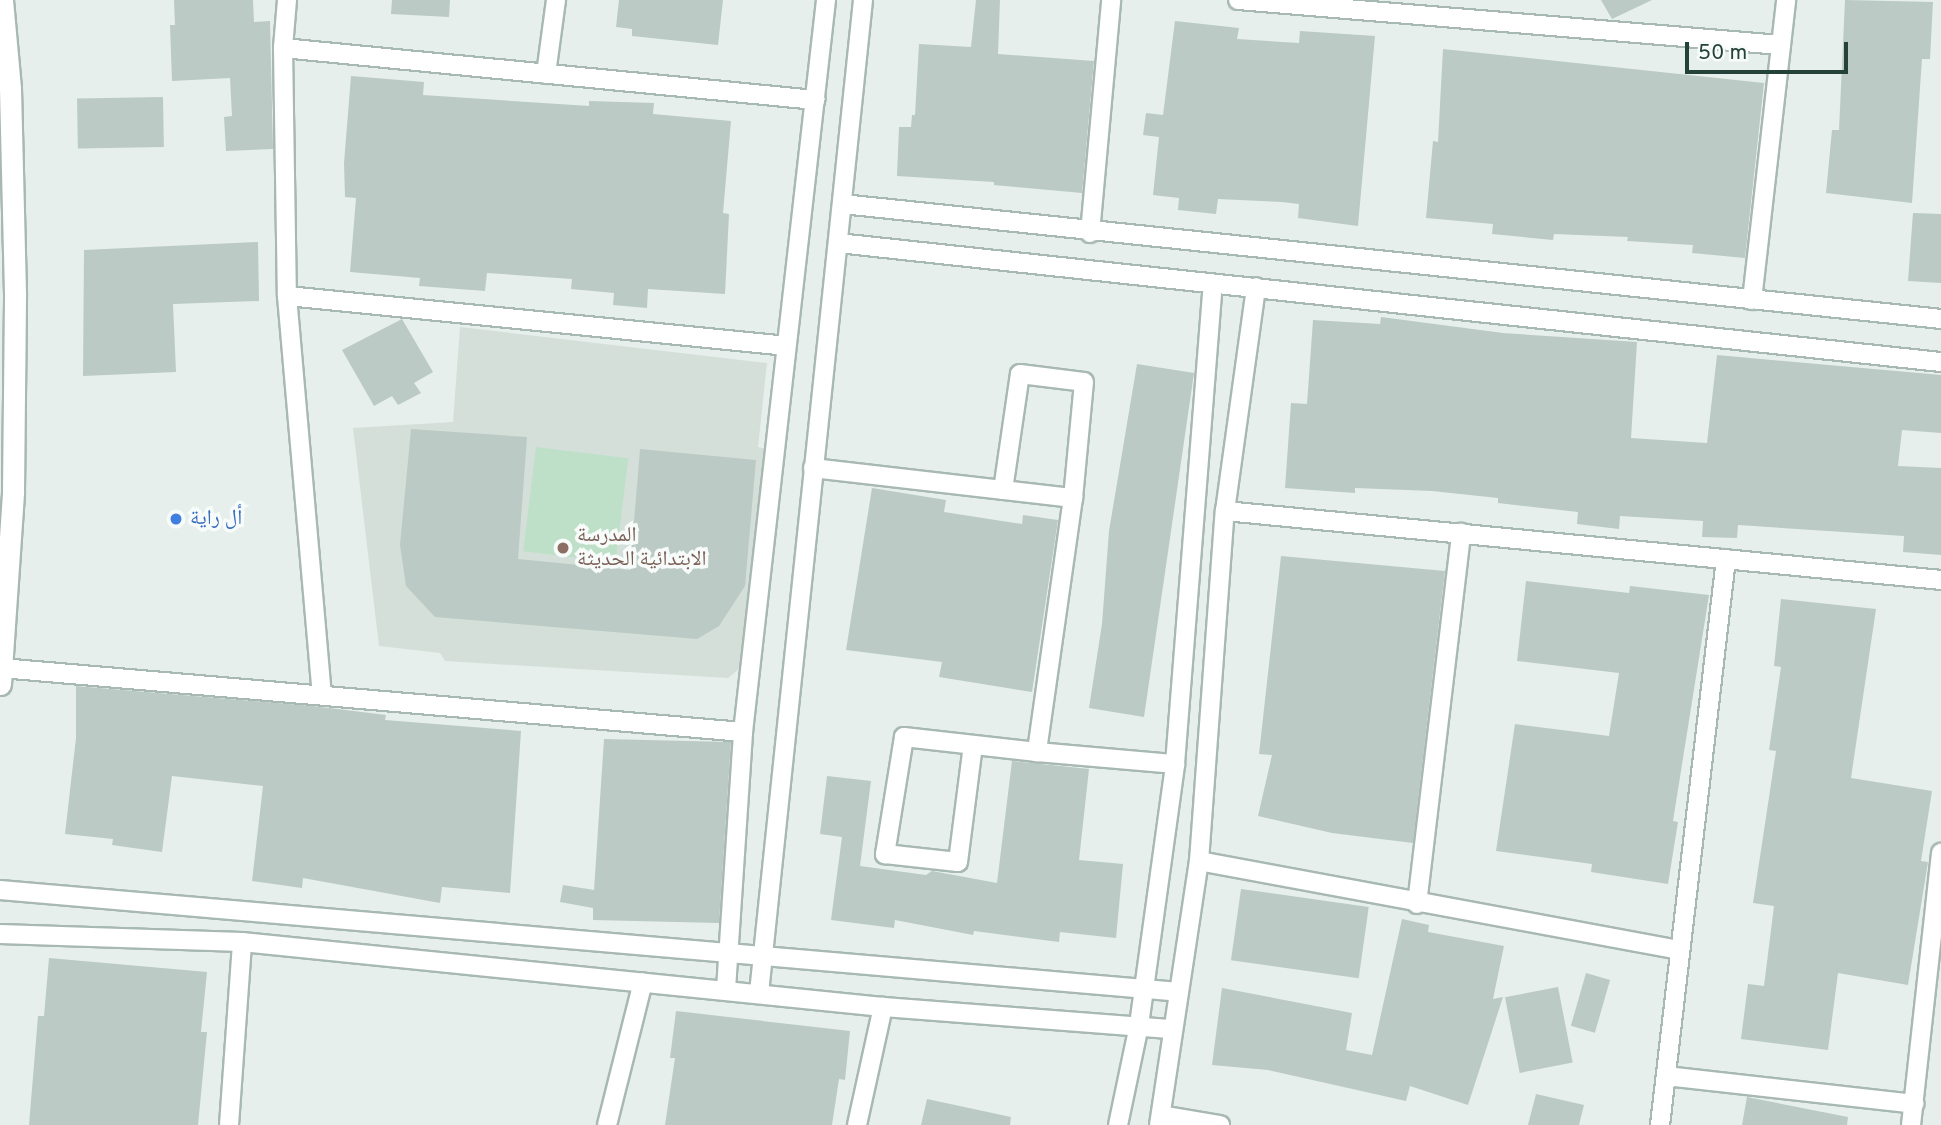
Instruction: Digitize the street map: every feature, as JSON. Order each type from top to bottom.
[{"type":"main road","points":[[1,676],[13,491],[15,293],[10,88],[2,0]]},
{"type":"street","points":[[287,0],[283,48],[287,296],[322,694]]},
{"type":"street","points":[[546,74],[555,0]]},
{"type":"street","points":[[726,989],[743,732],[827,0]]},
{"type":"street","points":[[759,993],[863,0]]},
{"type":"street","points":[[1090,233],[1111,0]]},
{"type":"street","points":[[1238,0],[1781,46]]},
{"type":"street","points":[[1752,300],[1786,0]]},
{"type":"street","points":[[283,48],[815,100]]},
{"type":"street","points":[[842,204],[1090,233],[1941,319]]},
{"type":"street","points":[[838,243],[1941,362]]},
{"type":"street","points":[[1118,1125],[1139,1025],[1175,764],[1213,283]]},
{"type":"street","points":[[1220,1125],[1160,1120],[1170,1029],[1179,992],[1199,861],[1225,511],[1256,287]]},
{"type":"street","points":[[287,296],[787,346]]},
{"type":"street","points":[[1003,489],[1020,374],[1084,382],[1073,498],[1037,752]]},
{"type":"street","points":[[813,468],[1073,498]]},
{"type":"street","points":[[1225,511],[1941,580]]},
{"type":"street","points":[[1417,904],[1461,533]]},
{"type":"street","points":[[1660,1125],[1726,559]]},
{"type":"street","points":[[1,676],[322,694],[743,732]]},
{"type":"street","points":[[973,745],[958,862],[885,854],[904,737],[1175,764]]},
{"type":"street","points":[[1911,1125],[1941,853]]},
{"type":"street","points":[[1199,861],[1417,904],[1680,950]]},
{"type":"street","points":[[0,890],[728,950],[1179,992]]},
{"type":"street","points":[[0,934],[242,942],[883,1007],[1170,1029]]},
{"type":"street","points":[[229,1125],[242,942]]},
{"type":"street","points":[[607,1125],[643,982]]},
{"type":"street","points":[[857,1125],[883,1007]]},
{"type":"street","points":[[1666,1076],[1914,1104]]},
{"type":"shaded area","name":"المدرسة الابتدائية الحديثة","points":[[460,327],[767,363],[758,447],[771,450],[745,664],[728,678],[445,661],[440,653],[379,646],[353,428],[453,422]]},
{"type":"green space","points":[[536,447],[628,458],[616,563],[523,551]]},
{"type":"building","points":[[174,0],[253,0],[254,22],[270,21],[273,149],[226,151],[224,117],[232,116],[230,78],[172,81],[170,25],[175,25]]},
{"type":"building","points":[[392,0],[450,0],[449,17],[391,14]]},
{"type":"building","points":[[619,0],[723,0],[718,45],[632,36],[632,29],[616,27]]},
{"type":"building","points":[[976,0],[1000,0],[998,54],[1094,61],[1082,193],[994,185],[994,182],[897,176],[899,127],[911,127],[912,115],[915,115],[919,44],[971,47]]},
{"type":"building","points":[[1601,0],[1652,0],[1612,19]]},
{"type":"building","points":[[1845,0],[1933,2],[1930,59],[1922,59],[1912,203],[1826,193],[1832,130],[1839,130]]},
{"type":"building","points":[[1175,21],[1239,28],[1237,39],[1299,43],[1300,31],[1375,36],[1358,226],[1298,218],[1299,204],[1218,199],[1216,214],[1178,210],[1179,198],[1153,195],[1159,137],[1143,135],[1146,113],[1163,115]]},
{"type":"building","points":[[1443,49],[1764,83],[1745,258],[1692,253],[1693,245],[1627,241],[1628,237],[1554,234],[1553,240],[1492,234],[1493,224],[1426,218],[1433,141],[1438,142]]},
{"type":"building","points":[[351,76],[424,82],[423,95],[589,106],[589,101],[654,103],[653,114],[731,121],[723,213],[729,214],[725,294],[648,289],[647,308],[613,305],[614,293],[571,289],[572,279],[487,273],[485,291],[419,286],[420,278],[350,272],[356,198],[345,197],[344,163]]},
{"type":"building","points":[[163,97],[164,147],[78,148],[77,99]]},
{"type":"building","points":[[1913,213],[1941,214],[1941,283],[1908,281]]},
{"type":"building","points":[[258,242],[259,301],[173,304],[176,372],[83,376],[84,250]]},
{"type":"building","points":[[1381,317],[1503,333],[1637,342],[1631,438],[1707,443],[1717,355],[1941,375],[1941,433],[1902,430],[1898,466],[1941,468],[1941,555],[1903,552],[1904,536],[1738,525],[1737,538],[1702,537],[1703,521],[1620,516],[1619,529],[1577,524],[1578,512],[1498,503],[1498,498],[1432,491],[1355,488],[1355,493],[1285,488],[1291,403],[1307,404],[1313,320],[1380,324]]},
{"type":"building","points":[[402,319],[433,372],[414,383],[421,393],[398,405],[392,396],[374,406],[342,350]]},
{"type":"building","points":[[1137,364],[1194,373],[1144,717],[1089,708],[1102,624],[1109,531]]},
{"type":"building","points":[[411,429],[527,437],[518,559],[630,570],[640,449],[756,460],[745,586],[719,626],[697,639],[435,617],[406,586],[400,545]]},
{"type":"building","points":[[872,488],[946,500],[944,512],[1022,524],[1023,515],[1058,520],[1032,692],[939,677],[942,662],[846,650]]},
{"type":"building","points":[[1281,556],[1445,571],[1413,843],[1332,833],[1258,816],[1272,755],[1259,754]]},
{"type":"building","points":[[1526,581],[1629,593],[1630,586],[1709,595],[1673,821],[1678,822],[1668,884],[1591,872],[1592,864],[1496,851],[1515,724],[1609,736],[1619,673],[1517,661]]},
{"type":"building","points":[[1781,599],[1876,609],[1851,778],[1932,791],[1921,861],[1928,862],[1908,985],[1838,973],[1828,1050],[1741,1039],[1748,984],[1764,986],[1774,906],[1753,903],[1776,751],[1769,750],[1781,667],[1774,666]]},
{"type":"building","points":[[76,686],[313,706],[386,715],[385,720],[521,731],[510,893],[442,887],[440,903],[303,878],[302,888],[252,881],[263,786],[172,776],[162,852],[112,845],[113,839],[65,834],[76,738]]},
{"type":"building","points":[[604,739],[731,742],[719,923],[593,920],[593,908],[560,902],[563,885],[594,890]]},
{"type":"building","points":[[1012,761],[1089,769],[1079,860],[1123,864],[1116,938],[1060,932],[1059,942],[974,931],[973,935],[895,920],[894,928],[831,920],[842,837],[820,834],[827,776],[871,781],[860,866],[926,875],[932,871],[997,883]]},
{"type":"building","points":[[1241,889],[1369,907],[1359,978],[1231,960]]},
{"type":"building","points":[[1402,919],[1429,925],[1428,932],[1504,946],[1493,999],[1503,997],[1468,1105],[1410,1086],[1406,1101],[1268,1070],[1212,1065],[1222,988],[1352,1013],[1346,1050],[1372,1055]]},
{"type":"building","points":[[49,958],[207,972],[201,1032],[207,1032],[198,1125],[29,1125],[38,1016],[44,1016]]},
{"type":"building","points":[[1586,973],[1610,980],[1595,1033],[1571,1026]]},
{"type":"building","points":[[1558,987],[1573,1063],[1520,1073],[1505,997]]},
{"type":"building","points":[[676,1011],[850,1031],[845,1080],[839,1079],[832,1125],[665,1125],[675,1058],[670,1058]]},
{"type":"building","points":[[1536,1094],[1584,1105],[1579,1125],[1528,1125]]},
{"type":"building","points":[[1747,1097],[1848,1117],[1847,1125],[1742,1125]]},
{"type":"building","points":[[927,1099],[1011,1117],[1010,1125],[921,1125]]},
{"type":"place","name":"أل راية","points":[[176,519]]},
{"type":"place","name":"المدرسة الابتدائية الحديثة","points":[[563,548]]}]
